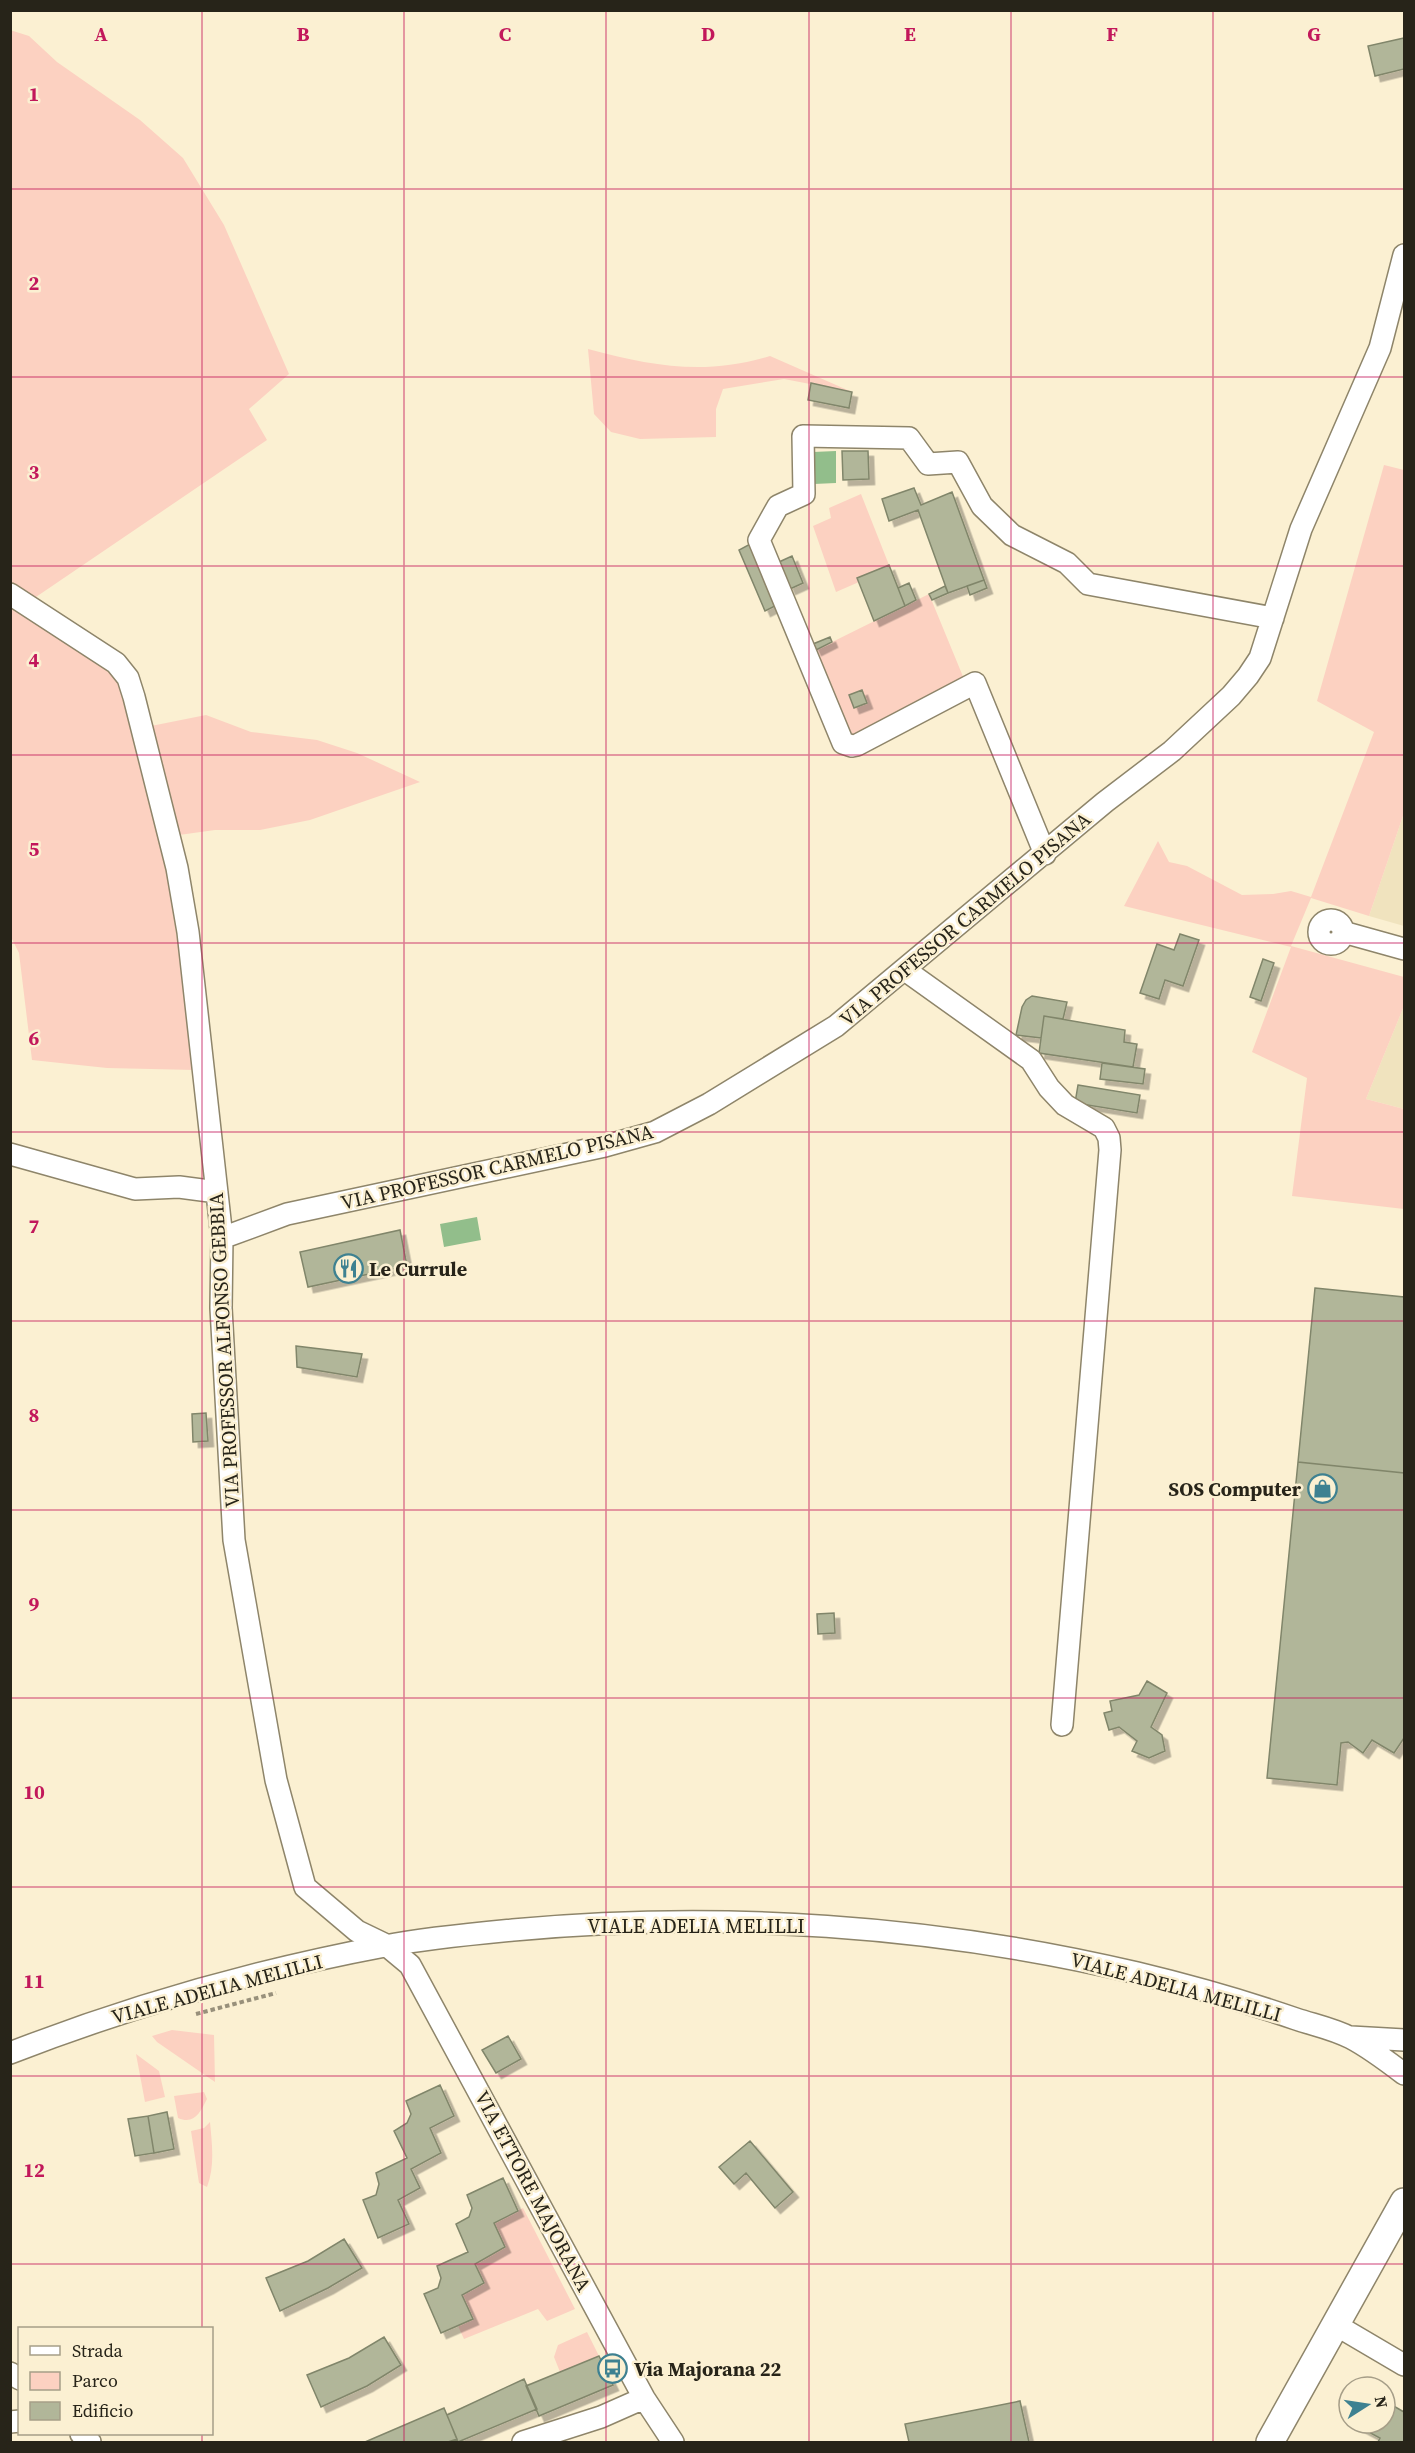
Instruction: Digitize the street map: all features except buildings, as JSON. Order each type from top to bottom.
[{"type":"main road","points":[[1270,2442],[1404,2202]]},
{"type":"street","name":"VIA PROFESSOR CARMELO PISANA","points":[[222,1238],[287,1214],[605,1146],[655,1132],[709,1104],[836,1026],[1105,802],[1172,751],[1231,696],[1260,658],[1300,529],[1380,348],[1404,255]]},
{"type":"street","points":[[1045,854],[975,683],[856,745],[843,743],[759,540],[778,506],[804,494],[803,436],[909,438],[928,464],[958,462],[982,506],[1012,535],[1067,563],[1088,584],[1273,618]]},
{"type":"street","name":"VIA PROFESSOR ALFONSO GEBBIA","points":[[10,594],[116,663],[128,678],[135,697],[174,858],[188,932],[222,1238],[221,1308],[234,1540],[276,1780],[305,1887],[357,1931],[386,1945]]},
{"type":"street","points":[[1343,932],[1404,950]]},
{"type":"street","points":[[905,970],[1031,1060],[1049,1088],[1065,1105],[1096,1121],[1104,1128],[1109,1138],[1109,1162],[1062,1725]]},
{"type":"street","points":[[10,1154],[135,1189],[179,1187],[217,1192]]},
{"type":"street","name":"VIALE ADELIA MELILLI","points":[[10,2053],[143,2007],[291,1967],[386,1945],[541,1928],[651,1921],[818,1926],[907,1933],[1007,1947],[1098,1964],[1233,1997],[1349,2037]]},
{"type":"street","name":"VIA ETTORE MAJORANA","points":[[386,1945],[410,1965],[644,2398],[673,2442]]},
{"type":"street","points":[[1349,2037],[1404,2040]]},
{"type":"street","points":[[1349,2037],[1404,2074]]},
{"type":"street","points":[[1336,2325],[1404,2365]]},
{"type":"street","points":[[523,2442],[601,2417],[644,2398]]},
{"type":"path","points":[[191,2016],[285,1991]]},
{"type":"shaded area","points":[[836,451],[836,483],[814,484],[813,452]]},
{"type":"shaded area","points":[[1404,813],[1404,926],[1369,916]]},
{"type":"shaded area","points":[[1404,1006],[1404,1109],[1366,1099]]},
{"type":"shaded area","points":[[477,1217],[481,1240],[444,1247],[440,1224]]},
{"type":"green space","points":[[10,30],[29,36],[57,62],[140,120],[183,158],[224,225],[289,374],[249,409],[267,440],[33,599],[10,584]]},
{"type":"green space","points":[[588,349],[657,364],[701,367],[723,366],[770,356],[852,392],[784,379],[723,389],[716,409],[716,437],[640,439],[611,432],[594,414]]},
{"type":"green space","points":[[1384,465],[1404,470],[1404,813],[1369,916],[1311,898],[1291,946],[1404,977],[1404,1006],[1366,1099],[1404,1109],[1404,1209],[1292,1196],[1307,1078],[1252,1052],[1291,947],[1124,906],[1158,841],[1169,862],[1187,866],[1242,895],[1291,891],[1311,897],[1374,732],[1317,701]]},
{"type":"green space","points":[[861,494],[889,565],[858,578],[859,582],[836,592],[813,526],[831,518],[829,508]]},
{"type":"green space","points":[[929,594],[964,679],[852,736],[816,650]]},
{"type":"green space","points":[[10,604],[105,664],[124,687],[152,795],[170,889],[195,1070],[107,1068],[32,1060],[19,953],[10,935]]},
{"type":"green space","points":[[206,715],[251,732],[317,740],[357,753],[420,782],[310,820],[260,830],[215,830],[179,835],[151,726]]},
{"type":"green space","points":[[172,2030],[214,2035],[215,2082],[157,2042],[152,2036]]},
{"type":"green space","points":[[136,2054],[159,2071],[165,2097],[145,2102]]},
{"type":"green space","points":[[204,2092],[207,2099],[196,2116],[188,2120],[178,2118],[174,2096]]},
{"type":"green space","points":[[210,2122],[212,2163],[207,2187],[199,2183],[191,2131],[204,2128]]},
{"type":"green space","points":[[523,2208],[575,2309],[547,2321],[538,2309],[464,2339],[458,2326],[473,2319],[462,2295],[484,2283],[475,2264],[505,2247],[494,2223]]},
{"type":"green space","points":[[587,2332],[599,2356],[560,2372],[554,2357],[558,2345]]},
{"type":"place","name":"Le Currule","points":[[348,1269]]},
{"type":"place","name":"SOS Computer","points":[[1322,1489]]},
{"type":"place","name":"Via Majorana 22","points":[[613,2369]]}]
